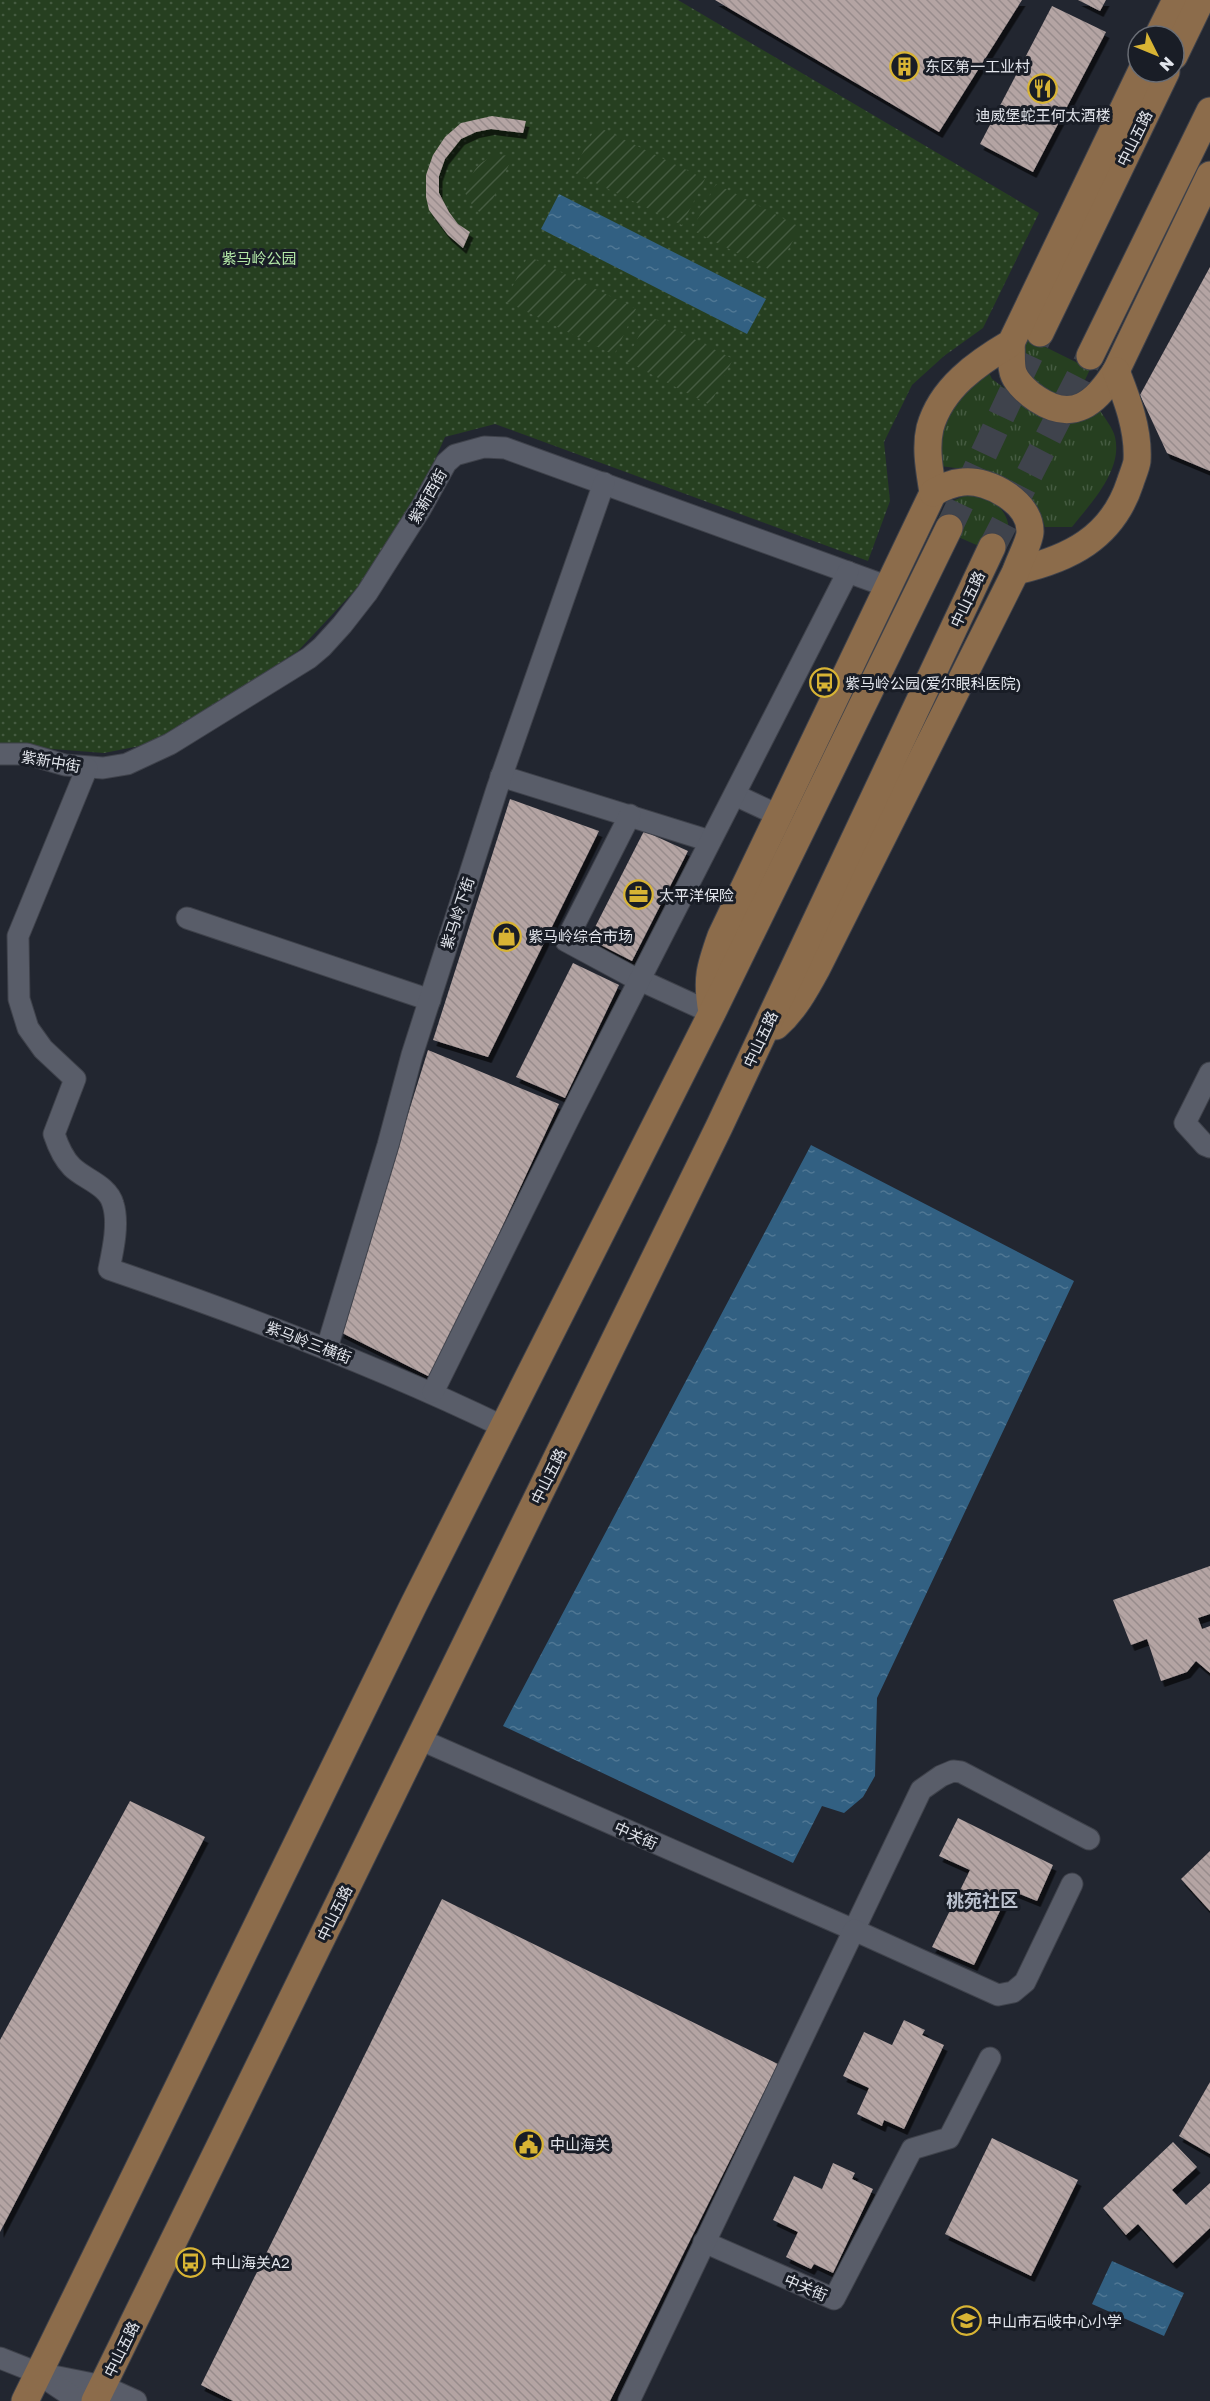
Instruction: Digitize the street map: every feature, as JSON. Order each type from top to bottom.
[{"type":"main road","points":[[1164,24],[1176,0]]},
{"type":"main road","points":[[1186,31],[1201,0]]},
{"type":"main road","name":"中山五路","points":[[1011,343],[1135,84]]},
{"type":"main road","name":"中山五路","points":[[1040,333],[1160,84]]},
{"type":"main road","points":[[1090,356],[1210,111]]},
{"type":"main road","points":[[712,1013],[707,988],[710,966],[721,936],[933,493],[928,455],[930,429],[940,403],[965,376],[992,354],[1011,343],[1014,375],[1031,395],[1049,407],[1072,410],[1089,404],[1104,391],[1116,371],[1210,175]]},
{"type":"main road","points":[[1016,571],[1046,564],[1080,548],[1102,530],[1124,500],[1137,461],[1134,425],[1116,371]]},
{"type":"main road","points":[[760,1040],[788,1015],[812,978],[1016,571],[1030,533],[1026,513],[1010,496],[990,487],[965,481],[948,484],[933,493]]},
{"type":"main road","points":[[25,2401],[414,1604],[712,1013],[949,528]]},
{"type":"main road","name":"中山五路","points":[[99,2394],[760,1040],[992,547]]},
{"type":"street","name":"紫新西街","points":[[95,768],[127,764],[170,744],[309,658],[342,625],[367,593],[421,508],[446,463],[455,455],[484,447],[505,448],[889,587]]},
{"type":"street","name":"紫马岭下街","points":[[327,1348],[388,1145],[412,1055],[501,776],[604,483]]},
{"type":"street","points":[[433,1392],[571,1114],[848,572]]},
{"type":"street","name":"紫新中街","points":[[0,754],[27,754],[65,765],[95,768]]},
{"type":"street","name":"紫马岭三横街","points":[[95,768],[18,936],[19,999],[28,1028],[43,1049],[75,1079],[54,1134],[61,1152],[72,1167],[98,1184],[113,1202],[114,1222],[109,1269],[209,1303],[327,1348],[433,1392],[504,1426]]},
{"type":"street","points":[[501,776],[710,841]]},
{"type":"street","points":[[735,795],[778,815]]},
{"type":"street","points":[[630,815],[566,941],[628,975],[712,1013]]},
{"type":"street","points":[[187,918],[430,1000]]},
{"type":"street","points":[[1210,1073],[1185,1123],[1205,1145],[1210,1147]]},
{"type":"street","name":"中关街","points":[[419,1739],[998,1995],[1012,1992],[1025,1982],[1072,1884]]},
{"type":"street","points":[[629,2401],[921,1790],[953,1771],[961,1772],[1089,1839]]},
{"type":"street","name":"中关街","points":[[704,2242],[834,2299],[912,2149],[949,2138],[990,2058]]},
{"type":"street","points":[[0,2358],[99,2394],[136,2401]]},
{"type":"street","points":[[38,2373],[79,2401]]},
{"type":"green space","name":"紫马岭公园","points":[[0,0],[678,0],[1039,213],[983,328],[944,356],[912,385],[884,442],[890,501],[868,561],[495,424],[445,437],[421,491],[360,585],[298,651],[155,743],[104,753],[0,745]]},
{"type":"green space","points":[[596,126],[705,179],[682,225],[573,172]]},
{"type":"green space","points":[[499,155],[513,156],[485,216],[474,208],[465,193],[476,168],[485,160]]},
{"type":"green space","points":[[716,184],[800,227],[776,273],[692,230]]},
{"type":"green space","points":[[528,256],[636,309],[614,355],[505,301]]},
{"type":"green space","points":[[649,316],[733,359],[710,405],[626,361]]},
{"type":"green space","points":[[1025,337],[1090,369],[1080,387],[1074,392],[1061,395],[1032,393],[1018,348]]},
{"type":"green space","points":[[985,364],[992,379],[1035,411],[1099,409],[1112,430],[1116,449],[1110,474],[1096,497],[1072,527],[1045,527],[1038,507],[1006,481],[985,472],[933,465],[941,417]]},
{"type":"green space","points":[[967,495],[990,500],[1004,514],[1009,533],[1002,556],[935,527],[947,506]]},
{"type":"water","points":[[559,194],[766,299],[747,334],[541,229]]},
{"type":"water","points":[[811,1145],[1074,1281],[877,1698],[875,1776],[863,1797],[844,1813],[822,1806],[793,1863],[503,1726]]},
{"type":"water","points":[[1112,2261],[1184,2293],[1164,2336],[1092,2304]]},
{"type":"building","name":"东区第一工业村","points":[[715,0],[1022,0],[939,132]]},
{"type":"building","points":[[1078,0],[1106,0],[1100,11]]},
{"type":"building","name":"迪威堡蛇王何太酒楼","points":[[1052,6],[1106,32],[1033,172],[980,144]]},
{"type":"building","points":[[492,116],[526,121],[523,133],[491,129],[476,132],[461,139],[445,159],[439,176],[439,193],[449,212],[458,224],[470,232],[463,248],[448,235],[429,210],[426,197],[426,175],[433,155],[445,137],[461,123]]},
{"type":"building","points":[[1210,267],[1210,471],[1167,453],[1140,395]]},
{"type":"building","name":"紫马岭综合市场","points":[[510,799],[599,831],[488,1057],[433,1040]]},
{"type":"building","name":"太平洋保险","points":[[644,831],[688,851],[632,961],[589,939]]},
{"type":"building","points":[[573,963],[619,985],[565,1098],[516,1077]]},
{"type":"building","points":[[428,1050],[559,1104],[432,1378],[340,1332]]},
{"type":"building","points":[[1210,1566],[1210,1614],[1198,1618],[1202,1629],[1210,1626],[1210,1673],[1196,1661],[1187,1672],[1161,1681],[1147,1639],[1131,1645],[1113,1600]]},
{"type":"building","points":[[130,1801],[205,1837],[0,2232],[0,2040]]},
{"type":"building","points":[[958,1818],[1053,1865],[1037,1901],[1010,1890],[974,1965],[932,1947],[970,1870],[939,1856]]},
{"type":"building","points":[[1210,1851],[1210,1911],[1181,1879]]},
{"type":"building","name":"中山海关","points":[[442,1899],[778,2064],[610,2401],[233,2401],[201,2385]]},
{"type":"building","points":[[904,2020],[925,2030],[922,2035],[944,2045],[904,2129],[884,2120],[882,2126],[857,2114],[869,2088],[843,2076],[864,2032],[892,2045]]},
{"type":"building","points":[[1210,2082],[1210,2154],[1179,2136]]},
{"type":"building","points":[[992,2138],[1078,2180],[1031,2276],[945,2234]]},
{"type":"building","points":[[1173,2142],[1197,2167],[1172,2190],[1186,2205],[1210,2183],[1210,2228],[1173,2263],[1138,2224],[1126,2235],[1103,2208]]},
{"type":"building","points":[[833,2163],[855,2173],[852,2179],[873,2189],[833,2273],[814,2264],[811,2269],[786,2257],[798,2232],[773,2220],[794,2176],[822,2189]]},
{"type":"tunnel","points":[[949,528],[1040,333]]},
{"type":"tunnel","points":[[992,547],[1090,356]]},
{"type":"place","name":"东区第一工业村","points":[[904,66]]},
{"type":"place","name":"迪威堡蛇王何太酒楼","points":[[1043,88]]},
{"type":"place","name":"紫马岭公园(爱尔眼科医院)","points":[[824,683]]},
{"type":"place","name":"太平洋保险","points":[[638,895]]},
{"type":"place","name":"紫马岭综合市场","points":[[507,936]]},
{"type":"place","name":"中山海关","points":[[529,2144]]},
{"type":"place","name":"中山海关A2","points":[[190,2262]]},
{"type":"place","name":"中山市石岐中心小学","points":[[966,2321]]},
{"type":"district","name":"桃苑社区","points":[[982,1900]]}]
